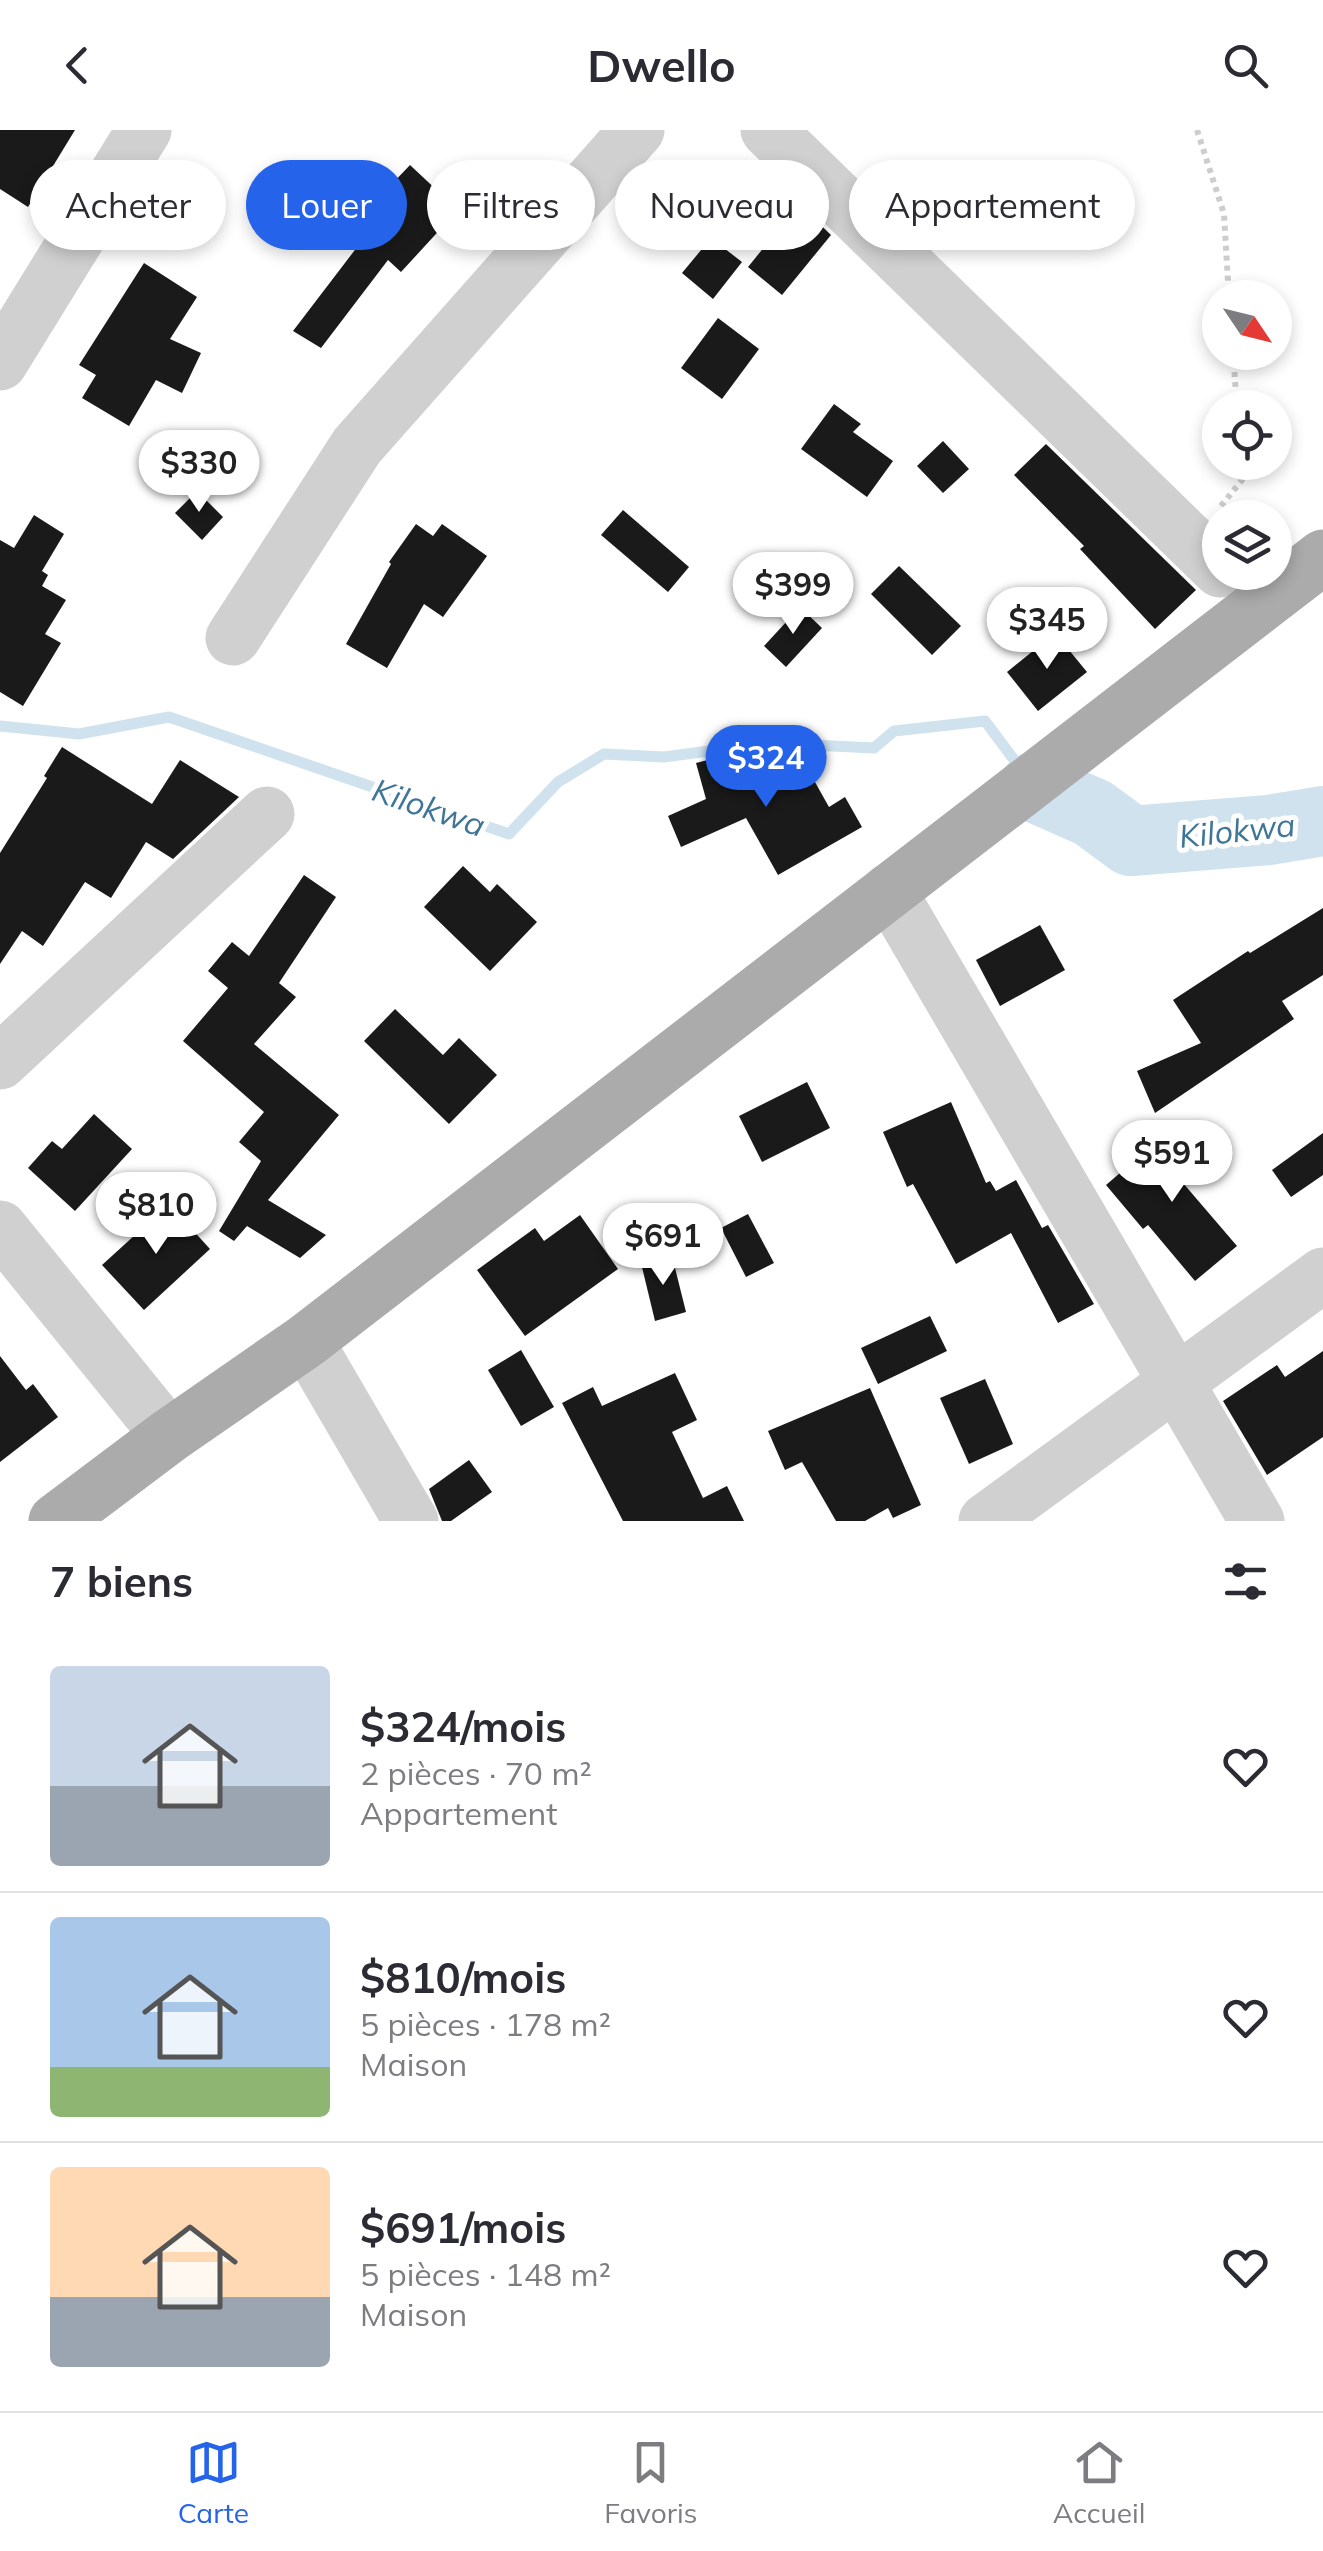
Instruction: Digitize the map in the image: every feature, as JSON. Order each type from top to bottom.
[{"type":"main road","points":[[1292,566],[1323,557]]},
{"type":"main road","points":[[56,1521],[168,1436],[306,1341],[1062,756],[1226,590]]},
{"type":"street","points":[[0,363],[144,130]]},
{"type":"street","points":[[234,638],[357,446],[637,130]]},
{"type":"street","points":[[768,130],[1202,553]]},
{"type":"street","points":[[0,1062],[267,814]]},
{"type":"street","points":[[889,891],[1257,1521]]},
{"type":"street","points":[[0,1228],[168,1436]]},
{"type":"street","points":[[986,1521],[1323,1275]]},
{"type":"street","points":[[306,1341],[411,1521]]},
{"type":"path","points":[[1197,130],[1224,214],[1228,280]]},
{"type":"building","points":[[0,130],[75,130],[57,160],[30,160],[28,207],[0,189]]},
{"type":"building","points":[[410,165],[427,181],[427,244],[401,272],[388,260],[321,348],[293,331],[355,250],[407,250]]},
{"type":"building","points":[[701,250],[726,250],[742,262],[713,299],[682,273]]},
{"type":"building","points":[[762,250],[819,250],[782,295],[748,267]]},
{"type":"building","points":[[144,263],[197,297],[170,339],[201,353],[182,393],[156,380],[129,426],[82,398],[96,375],[79,365]]},
{"type":"building","points":[[718,318],[759,349],[722,399],[681,368]]},
{"type":"building","points":[[834,404],[861,424],[853,432],[893,461],[867,497],[801,449]]},
{"type":"building","points":[[943,441],[969,469],[943,493],[917,466]]},
{"type":"building","points":[[1046,444],[1196,590],[1155,629],[1080,549],[1084,546],[1014,475]]},
{"type":"building","points":[[197,491],[223,517],[202,540],[175,513]]},
{"type":"building","points":[[623,510],[689,567],[668,592],[601,535]]},
{"type":"building","points":[[34,515],[64,534],[42,571],[48,575],[42,586],[66,600],[45,634],[61,643],[23,706],[0,692],[0,540],[14,548]]},
{"type":"building","points":[[416,524],[433,536],[442,524],[487,556],[443,617],[424,604],[387,668],[346,644],[389,562]]},
{"type":"building","points":[[899,566],[961,626],[932,655],[871,594]]},
{"type":"building","points":[[800,607],[822,628],[786,667],[764,646]]},
{"type":"building","points":[[1055,633],[1087,672],[1038,711],[1007,672]]},
{"type":"building","points":[[62,747],[152,804],[180,760],[239,797],[173,859],[146,842],[111,898],[85,882],[43,946],[22,931],[0,964],[0,853]]},
{"type":"building","points":[[746,750],[755,786],[802,759],[829,807],[845,797],[862,827],[778,875],[746,818],[681,847],[668,816],[706,799],[696,763]]},
{"type":"building","points":[[463,866],[490,892],[497,884],[537,922],[490,971],[424,907]]},
{"type":"building","points":[[304,875],[336,897],[279,983],[296,997],[254,1044],[339,1115],[268,1200],[326,1235],[300,1258],[247,1226],[234,1241],[219,1231],[261,1161],[239,1142],[264,1112],[183,1041],[228,988],[208,971],[232,942],[249,956]]},
{"type":"building","points":[[1323,908],[1323,975],[1282,1001],[1294,1019],[1155,1113],[1137,1071],[1201,1043],[1173,1000]]},
{"type":"building","points":[[1040,925],[1065,970],[1000,1006],[976,960]]},
{"type":"building","points":[[395,1009],[443,1055],[459,1038],[497,1075],[449,1124],[364,1041]]},
{"type":"building","points":[[807,1082],[830,1128],[762,1162],[739,1116]]},
{"type":"building","points":[[951,1102],[986,1183],[990,1181],[996,1191],[1016,1180],[1042,1228],[1048,1225],[1094,1304],[1058,1323],[1011,1233],[956,1264],[913,1184],[907,1187],[883,1132]]},
{"type":"building","points":[[94,1114],[132,1149],[75,1211],[28,1168],[52,1141],[62,1149]]},
{"type":"building","points":[[1170,1130],[1202,1167],[1183,1183],[1237,1246],[1195,1281],[1148,1225],[1143,1229],[1106,1185]]},
{"type":"building","points":[[1323,1133],[1323,1175],[1291,1197],[1272,1170]]},
{"type":"building","points":[[169,1204],[210,1249],[144,1310],[102,1265]]},
{"type":"building","points":[[748,1214],[774,1263],[746,1277],[721,1228]]},
{"type":"building","points":[[580,1215],[618,1269],[525,1336],[477,1270],[535,1228],[544,1241]]},
{"type":"building","points":[[672,1256],[686,1312],[655,1321],[641,1263]]},
{"type":"building","points":[[930,1316],[947,1351],[878,1384],[861,1348]]},
{"type":"building","points":[[521,1350],[554,1407],[521,1426],[488,1370]]},
{"type":"building","points":[[1323,1351],[1323,1437],[1267,1475],[1223,1401],[1277,1365],[1285,1377]]},
{"type":"building","points":[[0,1356],[26,1390],[33,1384],[58,1417],[0,1462]]},
{"type":"building","points":[[675,1373],[697,1420],[672,1432],[703,1498],[727,1486],[744,1521],[623,1521],[562,1403],[593,1387],[602,1406]]},
{"type":"building","points":[[985,1379],[1013,1444],[969,1464],[940,1398]]},
{"type":"building","points":[[870,1388],[921,1505],[893,1518],[888,1508],[865,1521],[836,1521],[802,1462],[785,1470],[768,1431]]},
{"type":"building","points":[[469,1460],[492,1492],[451,1521],[442,1521],[429,1489]]},
{"type":"waterway","name":"Kilokwa","points":[[0,726],[79,734],[169,717],[509,834],[558,782],[604,754],[664,757],[769,743],[874,748],[894,731],[985,721],[1021,769]]},
{"type":"waterway","name":"Kilokwa","points":[[1034,787],[1093,813],[1131,841],[1269,830],[1323,821]]}]
